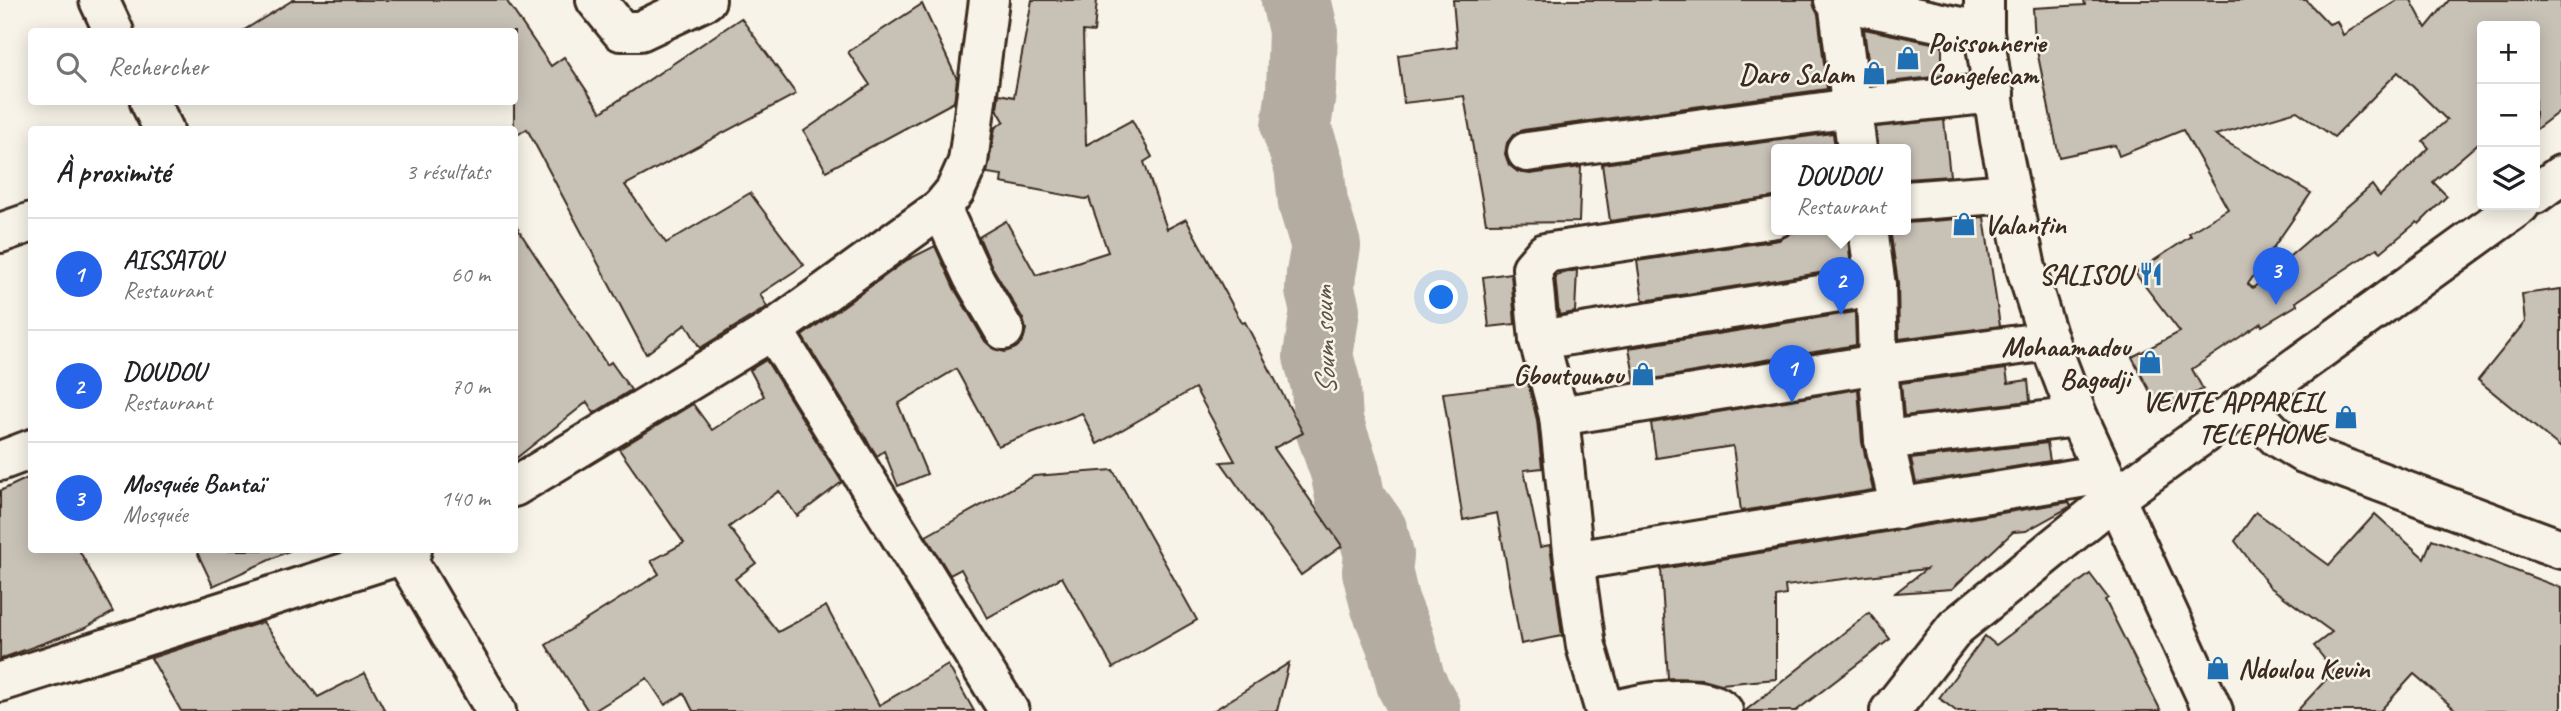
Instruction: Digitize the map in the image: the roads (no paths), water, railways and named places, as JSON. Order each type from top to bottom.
[{"type":"street","points":[[99,0],[112,28]]},
{"type":"street","points":[[596,0],[621,31],[640,31],[706,0]]},
{"type":"street","points":[[518,485],[773,330],[941,208],[956,191],[968,162],[989,0]]},
{"type":"street","points":[[1856,144],[1836,1],[1984,16],[2010,193],[2026,268],[2049,341],[2078,417],[2213,711]]},
{"type":"street","points":[[1527,152],[1852,108],[1994,93]]},
{"type":"street","points":[[152,105],[162,126]]},
{"type":"street","points":[[2540,190],[2561,175]]},
{"type":"street","points":[[1911,201],[2010,193]]},
{"type":"street","points":[[941,208],[973,277],[1004,330]]},
{"type":"street","points":[[1891,711],[1956,627],[2110,486],[2245,404],[2513,210]]},
{"type":"street","points":[[1605,711],[1586,646],[1559,416],[1539,340],[1532,268],[1545,253],[1771,219]]},
{"type":"street","points":[[0,233],[28,223]]},
{"type":"street","points":[[1869,235],[1875,286],[1884,440],[1900,509]]},
{"type":"street","points":[[1539,340],[1875,286]]},
{"type":"street","points":[[773,330],[1009,711]]},
{"type":"street","points":[[1559,416],[1878,364],[2049,341]]},
{"type":"street","points":[[2245,404],[2277,437],[2303,453],[2561,548]]},
{"type":"street","points":[[1884,440],[2078,417]]},
{"type":"street","points":[[0,461],[28,450]]},
{"type":"street","points":[[1574,561],[1900,509],[2110,486]]},
{"type":"street","points":[[0,682],[400,553]]},
{"type":"street","points":[[407,553],[496,711]]},
{"type":"street","points":[[1614,711],[1637,703],[1698,700],[1721,707],[1723,711]]},
{"type":"waterway","name":"Soum soum","points":[[1296,0],[1303,30],[1301,92],[1296,127],[1309,166],[1313,203],[1326,246],[1320,290],[1325,310],[1318,356],[1326,386],[1328,422],[1345,471],[1351,501],[1373,532],[1379,555],[1377,571],[1385,604],[1400,641],[1411,683],[1426,711]]},
{"type":"place","name":"Poissonnerie Congelecam","points":[[1908,58]]},
{"type":"place","name":"Daro Salam","points":[[1874,73]]},
{"type":"place","name":"Valantin","points":[[1964,224]]},
{"type":"place","name":"SALISOU","points":[[2151,274]]},
{"type":"place","name":"Mosquée Bantaï","points":[[2276,305]]},
{"type":"place","name":"DOUDOU","points":[[1841,315]]},
{"type":"place","name":"Mohaamadou Bagodji","points":[[2150,362]]},
{"type":"place","name":"Gboutounou","points":[[1643,374]]},
{"type":"place","name":"AISSATOU","points":[[1792,403]]},
{"type":"place","name":"VENTE APPAREIL TELEPHONE","points":[[2346,417]]},
{"type":"place","name":"Ndoulou Kevin","points":[[2218,668]]}]
